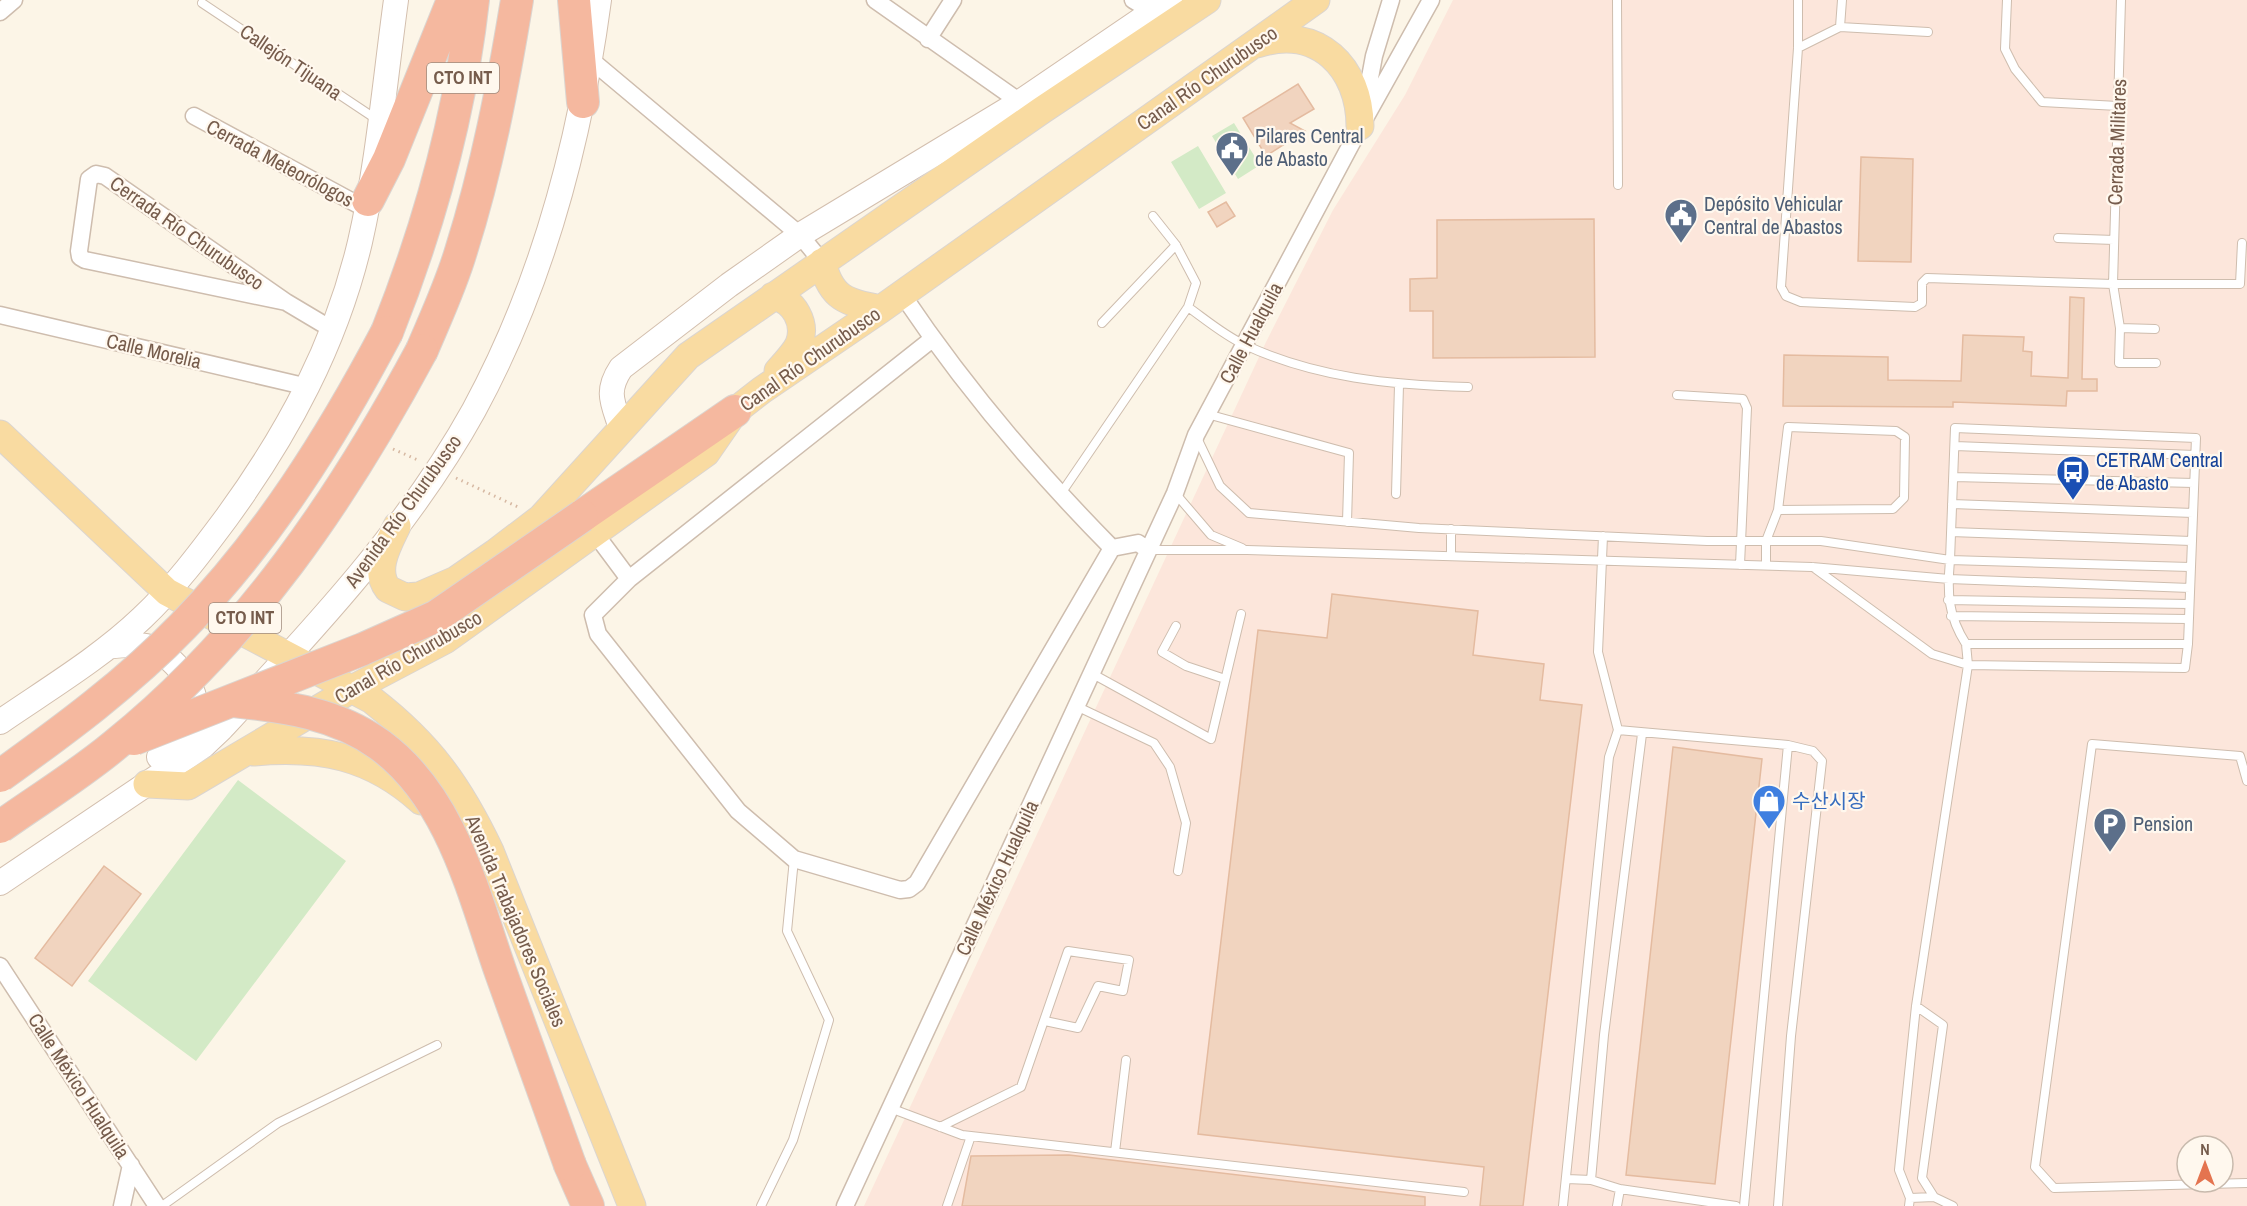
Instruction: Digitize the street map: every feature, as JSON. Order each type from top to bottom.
[{"type":"highway","points":[[367,205],[389,159],[453,0]]},
{"type":"highway","name":"CTO INT","points":[[0,776],[74,722],[145,662],[183,626],[232,571],[308,470],[387,332],[420,243],[447,154],[466,63],[473,0]]},
{"type":"highway","name":"CTO INT","points":[[0,827],[114,747],[164,703],[210,657],[257,605],[305,542],[368,448],[422,350],[461,254],[477,201],[496,116],[517,0]]},
{"type":"highway","points":[[574,0],[583,102]]},
{"type":"highway","points":[[114,747],[437,616],[588,524],[735,411]]},
{"type":"highway","points":[[234,700],[293,707],[342,723],[381,746],[422,785],[458,851],[570,1166],[588,1206]]},
{"type":"main road","points":[[0,722],[108,647],[167,592],[258,474],[308,387],[333,330],[353,267],[367,205],[396,0]]},
{"type":"main road","name":"Avenida Río Churubusco","points":[[0,883],[209,741],[355,581],[397,526],[474,411],[502,354],[552,224],[583,102],[599,0]]},
{"type":"main road","points":[[397,526],[382,562],[381,574],[388,589],[398,595],[411,597],[445,585],[495,553],[541,518],[688,356],[822,262],[1208,0]]},
{"type":"main road","name":"Canal Río Churubusco","points":[[735,411],[1316,0]]},
{"type":"main road","points":[[621,428],[610,394],[611,382],[621,368],[729,285],[800,235],[1020,102],[1152,4]]},
{"type":"main road","points":[[1253,45],[1266,41],[1292,39],[1311,44],[1329,53],[1347,72],[1353,83],[1361,108],[1362,123]]},
{"type":"main road","points":[[822,262],[834,292],[850,303],[892,302]]},
{"type":"main road","points":[[762,390],[798,346],[800,340],[800,323],[796,308],[780,297],[773,296]]},
{"type":"main road","name":"Avenida Trabajadores Sociales","points":[[0,434],[167,592],[287,658],[352,689],[395,718],[436,760],[467,803],[490,851],[630,1203]]},
{"type":"main road","name":"Canal Río Churubusco","points":[[147,784],[188,786],[248,753],[352,689],[445,640],[588,524]]},
{"type":"main road","points":[[108,647],[142,645],[163,655],[193,690],[197,703],[194,723],[187,737],[124,783],[113,806]]},
{"type":"main road","points":[[248,753],[310,750],[381,771],[490,851]]},
{"type":"street","points":[[0,12],[14,0]]},
{"type":"street","points":[[875,0],[1020,102]]},
{"type":"street","points":[[928,39],[953,0]]},
{"type":"street","name":"Calle Hualquila","points":[[1362,123],[1372,66],[1391,0]]},
{"type":"street","name":"Calle Hualquila","points":[[1148,550],[1175,493],[1196,435],[1362,123],[1431,0]]},
{"type":"street","points":[[591,60],[800,235],[822,262]]},
{"type":"street","name":"Cerrada Meteorólogos","points":[[194,116],[367,205]]},
{"type":"street","name":"Cerrada Río Churubusco","points":[[286,302],[85,260],[80,257],[89,179],[96,174],[105,176],[286,302],[333,330]]},
{"type":"street","points":[[892,302],[931,340],[1060,495],[1112,548]]},
{"type":"street","name":"Calle Morelia","points":[[0,315],[308,387]]},
{"type":"street","points":[[931,340],[629,579],[593,615],[598,634],[738,811],[794,859],[900,890],[909,889],[917,883],[1112,548],[1138,543],[1148,550]]},
{"type":"street","points":[[588,524],[629,579]]},
{"type":"street","name":"Calle México Hualquila","points":[[845,1206],[1148,550]]},
{"type":"street","name":"Calle México Hualquila","points":[[0,966],[157,1206]]},
{"type":"street","points":[[122,1206],[131,1165]]},
{"type":"lane","points":[[1617,0],[1618,185]]},
{"type":"lane","points":[[1798,0],[1798,48],[1781,287],[1786,296],[1801,302],[1915,307],[1922,303],[1922,283],[1927,278],[2113,284],[2240,284],[2242,243]]},
{"type":"lane","points":[[1840,27],[1842,0]]},
{"type":"lane","points":[[2007,0],[2005,50],[2014,69],[2042,102],[2118,106]]},
{"type":"lane","name":"Cerrada Militares","points":[[2121,0],[2113,284],[2120,328],[2119,363],[2156,363]]},
{"type":"lane","name":"Callejón Tijuana","points":[[202,3],[380,121]]},
{"type":"lane","points":[[1798,48],[1840,27],[1928,32]]},
{"type":"lane","points":[[1060,495],[1188,307],[1196,283],[1176,245],[1153,216]]},
{"type":"lane","points":[[2058,238],[2114,240]]},
{"type":"lane","points":[[1102,323],[1176,245]]},
{"type":"lane","points":[[1188,307],[1244,345],[1324,374],[1399,385],[1468,387]]},
{"type":"lane","points":[[2120,328],[2155,330]]},
{"type":"lane","points":[[1396,494],[1399,385]]},
{"type":"lane","points":[[1677,395],[1743,399],[1748,408],[1740,565]]},
{"type":"lane","points":[[1207,414],[1349,453],[1347,522]]},
{"type":"lane","points":[[1766,565],[1766,541],[1778,510],[1788,428],[1896,431],[1905,437],[1904,498],[1893,509],[1778,510]]},
{"type":"lane","points":[[1812,567],[1932,654],[1968,665],[2185,668],[2188,644],[2196,438],[1955,428],[1948,600],[1951,616],[1966,644],[1968,665],[1916,1006],[1899,1170],[1910,1202],[1934,1197]]},
{"type":"lane","points":[[1196,435],[1220,486],[1249,513],[1450,529],[1740,541],[1821,542],[1950,560],[2190,567]]},
{"type":"lane","points":[[1955,446],[2195,455]]},
{"type":"lane","points":[[1954,477],[2194,483]]},
{"type":"lane","points":[[1175,493],[1210,536],[1247,550]]},
{"type":"lane","points":[[1953,504],[2193,513]]},
{"type":"lane","points":[[1450,529],[1451,556]]},
{"type":"lane","points":[[1951,532],[2192,541]]},
{"type":"lane","points":[[1563,1206],[1609,757],[1618,730],[1598,652],[1603,536]]},
{"type":"lane","points":[[1148,550],[1247,550],[1766,565],[1949,579],[2190,588]]},
{"type":"lane","points":[[1948,600],[2189,604]]},
{"type":"lane","points":[[1091,674],[1210,739],[1241,614]]},
{"type":"lane","points":[[1951,616],[2188,619]]},
{"type":"lane","points":[[1176,626],[1162,652],[1186,666],[1225,680]]},
{"type":"lane","points":[[1966,644],[2188,644]]},
{"type":"lane","points":[[1076,706],[1154,743],[1170,767],[1186,823],[1178,871]]},
{"type":"lane","points":[[1618,730],[1642,734],[1788,745],[1813,751],[1822,761],[1791,1036],[1778,1206]]},
{"type":"lane","points":[[1591,1180],[1604,1035],[1642,734]]},
{"type":"lane","points":[[2247,782],[2240,756],[2092,744],[2035,1167],[2054,1188],[2247,1183]]},
{"type":"lane","points":[[1744,1206],[1788,745]]},
{"type":"lane","points":[[761,1206],[793,1140],[830,1020],[787,931],[794,859]]},
{"type":"lane","points":[[940,1127],[1021,1087],[1068,951],[1129,960],[1123,992],[1098,986],[1078,1028],[1045,1021]]},
{"type":"lane","points":[[1916,1006],[1943,1025],[1922,1178],[1934,1197],[1953,1206]]},
{"type":"lane","points":[[162,1206],[278,1123],[437,1045]]},
{"type":"lane","points":[[1115,1152],[1126,1060]]},
{"type":"lane","points":[[890,1108],[971,1136],[1464,1192]]},
{"type":"lane","points":[[947,1206],[971,1136]]},
{"type":"lane","points":[[1567,1179],[1591,1180],[1620,1189],[1736,1206]]},
{"type":"lane","points":[[1617,1206],[1620,1189]]},
{"type":"shaded area","points":[[1453,0],[2247,0],[2247,1206],[864,1206],[1266,342],[1333,210],[1405,95]]},
{"type":"green space","points":[[1234,123],[1260,165],[1238,179],[1212,136]]},
{"type":"green space","points":[[1198,146],[1226,193],[1199,209],[1171,162]]},
{"type":"green space","points":[[238,780],[346,861],[196,1061],[88,981]]},
{"type":"building","points":[[1298,84],[1314,109],[1290,123],[1305,131],[1266,156],[1243,118]]},
{"type":"building","points":[[1861,157],[1913,159],[1911,262],[1858,261]]},
{"type":"building","points":[[1226,202],[1235,216],[1217,227],[1208,212]]},
{"type":"building","points":[[1594,219],[1595,357],[1433,358],[1433,311],[1410,311],[1410,279],[1437,278],[1437,220]]},
{"type":"building","points":[[2070,297],[2084,298],[2082,379],[2097,379],[2097,391],[2067,391],[2066,406],[1953,402],[1953,407],[1783,406],[1784,355],[1888,357],[1888,380],[1961,381],[1963,335],[2024,337],[2023,351],[2032,352],[2031,376],[2068,378]]},
{"type":"building","points":[[1332,594],[1478,611],[1473,655],[1544,664],[1540,700],[1582,705],[1523,1206],[1480,1206],[1484,1167],[1198,1134],[1258,630],[1327,638]]},
{"type":"building","points":[[1673,747],[1762,759],[1715,1184],[1626,1175]]},
{"type":"building","points":[[104,866],[141,894],[72,986],[35,958]]},
{"type":"building","points":[[1069,1155],[1425,1197],[1425,1206],[962,1206],[971,1156]]},
{"type":"place","name":"Pilares Central de Abasto","points":[[1232,177]]},
{"type":"place","name":"Depósito Vehicular Central de Abastos","points":[[1681,244]]},
{"type":"place","name":"CETRAM Central de Abasto","points":[[2073,501]]},
{"type":"place","name":"수산시장","points":[[1769,830]]},
{"type":"place","name":"Pension","points":[[2110,853]]}]
